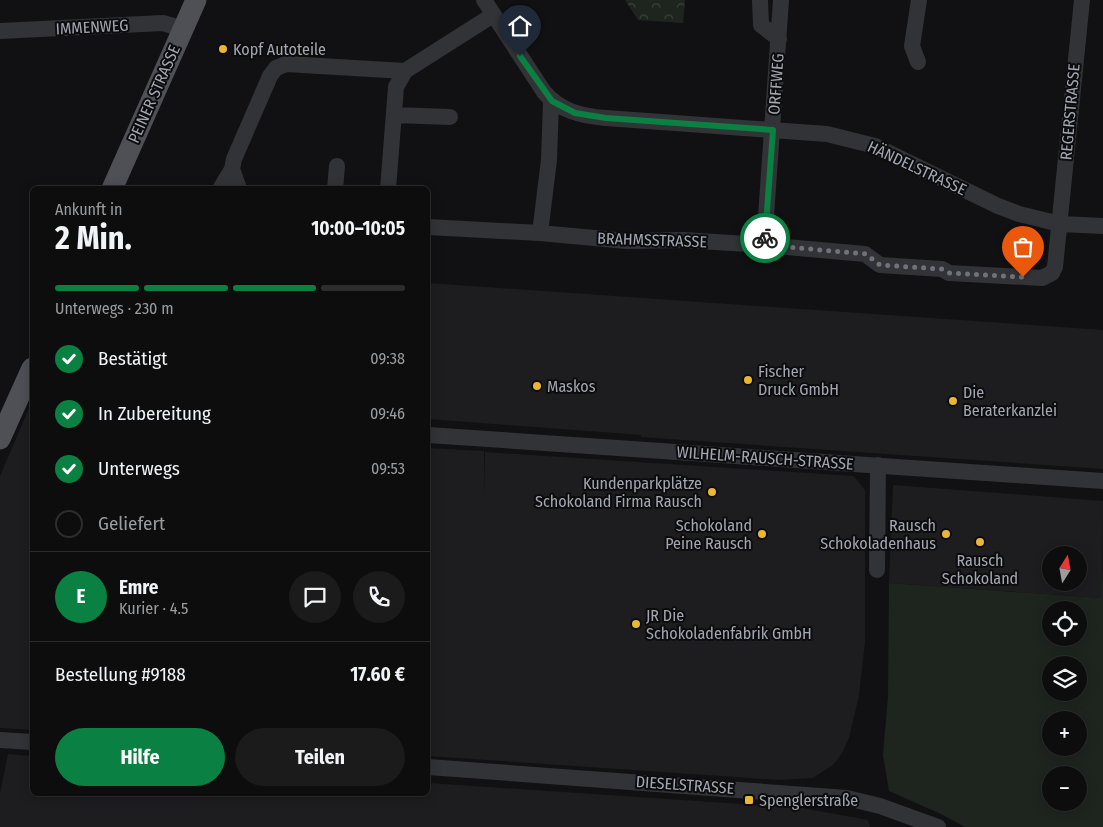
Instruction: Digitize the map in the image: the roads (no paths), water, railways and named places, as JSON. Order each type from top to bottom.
[{"type":"main road","name":"PEINER STRASSE","points":[[113,186],[196,0]]},
{"type":"main road","points":[[3,424],[30,372]]},
{"type":"street","name":"HÄNDELSTRASSE","points":[[484,0],[552,101],[575,113],[590,117],[827,134],[875,146],[998,206],[1038,220],[1060,224],[1103,226]]},
{"type":"street","name":"ORFFWEG","points":[[760,0],[759,22],[779,39]]},
{"type":"street","name":"ORFFWEG","points":[[773,130],[781,0]]},
{"type":"street","points":[[918,0],[912,46],[918,62]]},
{"type":"street","name":"REGERSTRASSE","points":[[1060,224],[1082,0]]},
{"type":"street","points":[[388,186],[396,87],[405,71],[494,15]]},
{"type":"street","name":"IMMENWEG","points":[[0,31],[163,23],[183,29]]},
{"type":"street","points":[[222,186],[232,169],[234,159],[252,117],[270,76],[276,68],[286,64],[405,71]]},
{"type":"street","points":[[540,233],[549,160],[552,101]]},
{"type":"street","points":[[394,115],[450,117]]},
{"type":"street","points":[[764,245],[773,130]]},
{"type":"street","points":[[335,186],[337,166]]},
{"type":"street","points":[[232,169],[238,186]]},
{"type":"street","name":"BRAHMSSTRASSE","points":[[430,227],[627,240],[683,240],[764,245],[866,254],[880,265],[942,269],[949,273],[1042,278],[1052,273],[1055,267],[1060,224]]},
{"type":"street","name":"WILHELM-RAUSCH-STRASSE","points":[[430,435],[1103,481]]},
{"type":"street","points":[[877,570],[878,465]]},
{"type":"street","points":[[0,740],[30,742]]},
{"type":"street","name":"DIESELSTRASSE","points":[[430,767],[847,798],[880,806],[938,827]]},
{"type":"place","name":"Kopf Autoteile","points":[[223,49]]},
{"type":"place","name":"Fischer Druck GmbH","points":[[748,380]]},
{"type":"place","name":"Maskos","points":[[537,386]]},
{"type":"place","name":"Die Beraterkanzlei","points":[[953,401]]},
{"type":"place","name":"Kundenparkplätze Schokoland Firma Rausch","points":[[712,492]]},
{"type":"place","name":"Schokoland Peine Rausch","points":[[762,534]]},
{"type":"place","name":"Rausch Schokoladenhaus","points":[[946,534]]},
{"type":"place","name":"Rausch Schokoland","points":[[980,542]]},
{"type":"place","name":"JR Die Schokoladenfabrik GmbH","points":[[636,624]]},
{"type":"place","name":"Spenglerstraße","points":[[749,800]]}]
